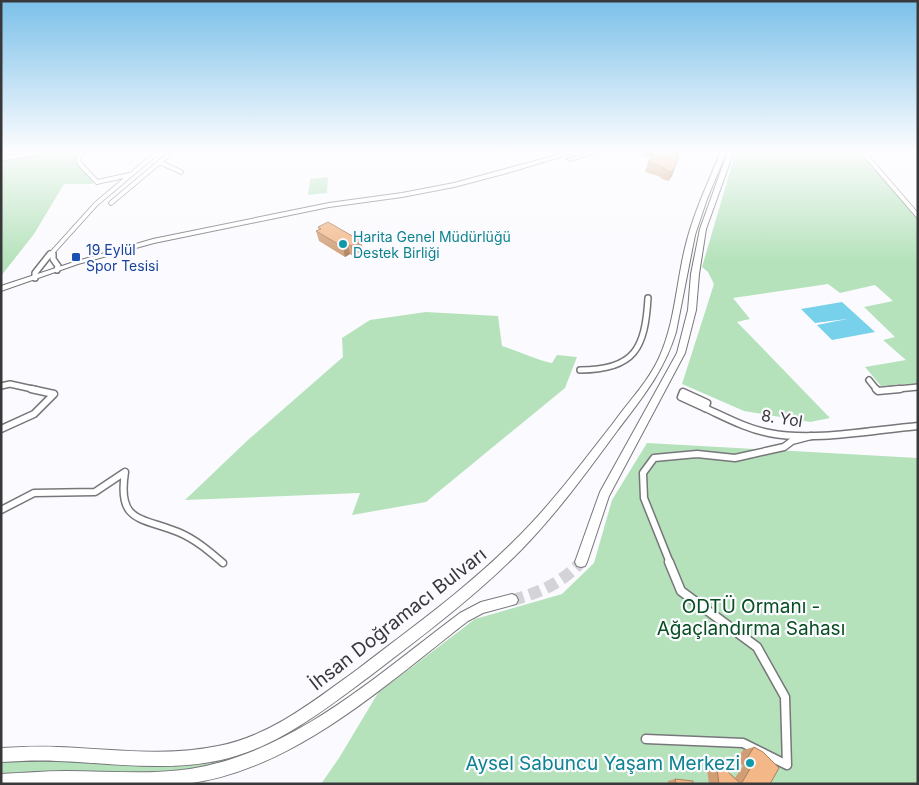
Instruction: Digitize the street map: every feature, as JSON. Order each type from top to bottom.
[{"type":"main road","points":[[1,287],[57,267],[121,249],[247,221],[329,205],[379,198],[402,198],[452,188]]},
{"type":"main road","name":"İhsan Doğramacı Bulvarı","points":[[1,755],[62,754],[167,759],[211,754],[238,748],[282,728],[339,692],[473,588],[534,529],[594,454],[657,370],[668,348],[678,318],[684,267],[694,226],[710,188]]},
{"type":"main road","name":"İhsan Doğramacı Bulvarı","points":[[581,562],[604,495],[681,353],[692,310],[695,274],[703,230],[715,188]]},
{"type":"main road","name":"İhsan Doğramacı Bulvarı","points":[[1,781],[57,778],[166,778],[204,774],[246,763],[289,741],[357,698],[470,614],[481,608],[512,600]]},
{"type":"street","points":[[36,275],[54,250],[96,204],[116,188]]},
{"type":"street","points":[[111,203],[129,188]]},
{"type":"street","points":[[894,188],[918,215]]},
{"type":"street","points":[[54,250],[53,259],[57,267]]},
{"type":"street","points":[[580,370],[598,371],[614,366],[634,354],[641,343],[645,328],[648,298]]},
{"type":"street","points":[[869,380],[878,391],[918,387]]},
{"type":"street","points":[[1,386],[10,384],[54,394],[34,414],[1,429]]},
{"type":"street","name":"8. Yol","points":[[706,405],[738,423],[768,433],[811,436],[918,426]]},
{"type":"street","points":[[646,739],[743,743],[787,765],[785,697],[757,647],[681,591],[644,498],[643,473],[654,458],[697,454],[735,458],[784,447],[792,441],[811,436]]},
{"type":"street","points":[[1,510],[34,493],[95,492],[125,472],[123,502],[128,511],[141,519],[180,533],[211,551],[223,563]]},
{"type":"green space","points":[[1,188],[62,188],[34,234],[1,276]]},
{"type":"green space","points":[[309,188],[327,188],[327,193],[308,195]]},
{"type":"green space","points":[[725,188],[891,188],[918,219],[918,383],[881,386],[865,367],[906,360],[883,340],[895,337],[864,307],[893,301],[875,285],[840,293],[828,284],[733,298],[750,319],[737,322],[830,418],[810,422],[744,411],[682,384],[714,284],[708,272],[702,267]]},
{"type":"green space","points":[[426,312],[498,316],[502,346],[552,363],[557,355],[577,357],[565,388],[426,502],[352,515],[360,493],[185,500],[249,439],[343,357],[342,338],[370,320]]},
{"type":"green space","name":"ODTÜ Ormanı - Ağaçlandırma Sahası","points":[[647,443],[918,458],[918,784],[321,784],[378,693],[475,619],[562,594],[594,563],[612,500]]},
{"type":"green space","points":[[301,723],[303,727],[274,743],[240,757],[188,769],[156,772],[1,775],[1,760],[14,759],[169,765]]},
{"type":"water","points":[[842,302],[875,332],[832,340],[817,325],[847,319],[815,323],[801,309]]},
{"type":"building","points":[[328,222],[361,241],[351,246],[348,244],[343,247],[316,231],[321,229],[318,227]]},
{"type":"building","points":[[754,747],[763,752],[779,768],[770,784],[741,784],[753,764],[747,758]]},
{"type":"building","points":[[716,761],[741,784],[719,784]]},
{"type":"building","points":[[675,779],[693,781],[693,784],[676,784]]},
{"type":"tunnel","points":[[512,600],[550,586],[566,576],[581,562]]},
{"type":"place","name":"Harita Genel Müdürlüğü Destek Birliği","points":[[343,244]]},
{"type":"place","name":"19 Eylül Spor Tesisi","points":[[76,257]]},
{"type":"place","name":"Aysel Sabuncu Yaşam Merkezi","points":[[750,763]]}]
